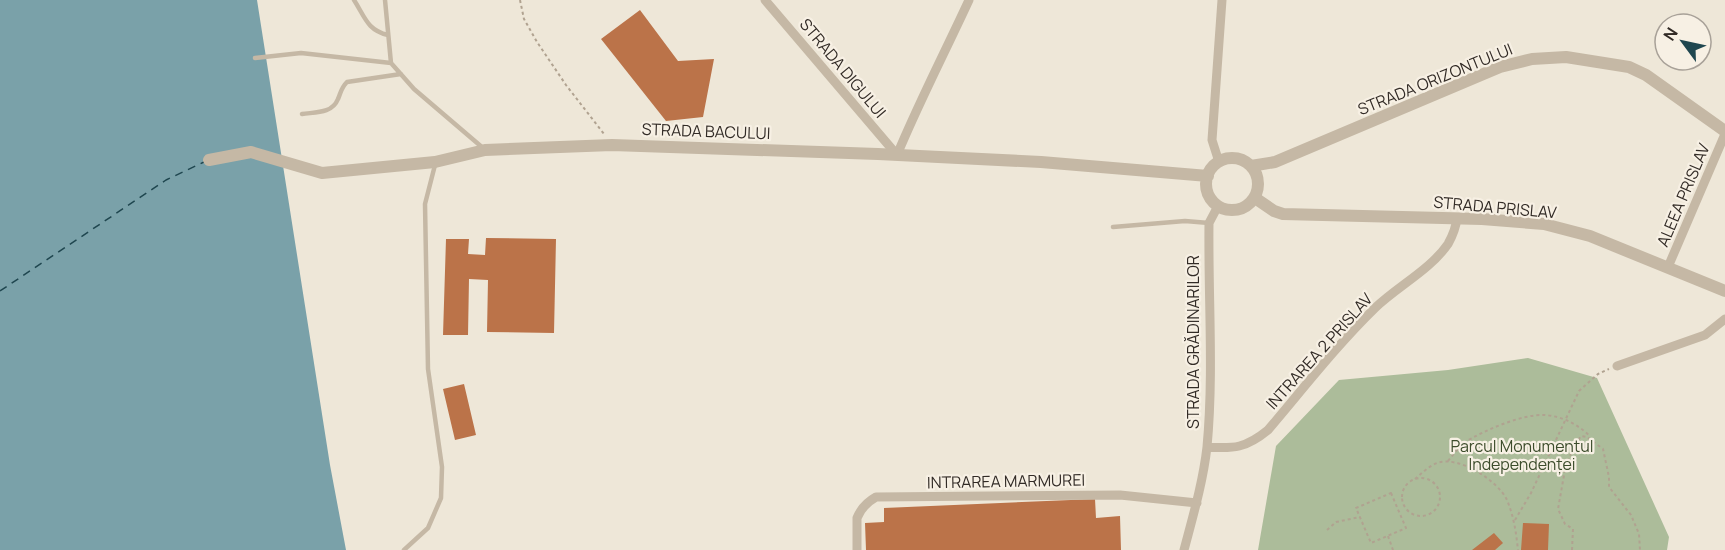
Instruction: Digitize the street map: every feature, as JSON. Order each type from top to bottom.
[{"type":"street","name":"STRADA DIGULUI","points":[[765,0],[897,155]]},
{"type":"street","points":[[897,155],[915,110],[932,81],[969,0]]},
{"type":"street","points":[[1219,162],[1212,140],[1222,0]]},
{"type":"street","name":"STRADA ORIZONTULUI","points":[[1251,166],[1275,162],[1500,67],[1532,59],[1566,57],[1629,67],[1646,75],[1725,133]]},
{"type":"street","name":"ALEEA PRISLAV","points":[[1668,267],[1725,133]]},
{"type":"street","name":"STRADA BACULUI","points":[[209,160],[251,152],[322,173],[435,162],[485,150],[612,145],[1041,162],[1208,176]]},
{"type":"street","points":[[1236,158],[1251,166],[1259,181],[1255,198],[1242,209],[1234,211],[1218,206],[1207,193],[1208,176],[1219,162],[1236,158]]},
{"type":"street","name":"STRADA PRISLAV","points":[[1255,198],[1274,211],[1283,214],[1457,218],[1544,224],[1575,232],[1725,291]]},
{"type":"street","name":"STRADA GRĂDINARILOR","points":[[1184,550],[1197,503],[1207,447],[1211,393],[1209,223],[1218,206]]},
{"type":"street","name":"INTRAREA 2 PRISLAV","points":[[1207,447],[1234,448],[1257,440],[1268,430],[1376,307],[1426,266],[1447,244],[1455,229],[1457,218]]},
{"type":"street","points":[[1617,366],[1705,334],[1725,319]]},
{"type":"street","name":"INTRAREA MARMUREI","points":[[858,550],[859,513],[869,501],[876,497],[1120,495],[1197,503]]},
{"type":"lane","points":[[354,0],[376,32],[388,35]]},
{"type":"lane","points":[[385,0],[391,63],[414,89],[485,150]]},
{"type":"lane","points":[[255,58],[301,53],[391,63]]},
{"type":"lane","points":[[302,114],[327,111],[335,104],[341,88],[347,82],[401,74]]},
{"type":"lane","points":[[404,550],[428,528],[441,498],[442,467],[428,369],[425,204],[435,162]]},
{"type":"lane","points":[[1113,227],[1185,221],[1209,223]]},
{"type":"path","points":[[520,0],[524,19],[537,42],[566,85],[612,145]]},
{"type":"path","points":[[1515,520],[1531,493],[1578,391],[1599,374],[1617,366]]},
{"type":"path","points":[[1448,461],[1462,444],[1524,417],[1544,415],[1577,424],[1603,449],[1609,487],[1631,515],[1639,534],[1640,550]]},
{"type":"path","points":[[1572,550],[1573,529],[1565,524],[1558,509],[1566,464],[1581,436],[1594,440]]},
{"type":"path","points":[[1415,479],[1424,479],[1435,485],[1440,495],[1438,505],[1429,515],[1418,516],[1407,510],[1402,498],[1405,488],[1415,479],[1428,468],[1448,461],[1481,473],[1506,497],[1515,520],[1518,550]]},
{"type":"path","points":[[1391,493],[1397,507],[1406,528],[1371,543],[1356,507],[1391,493]]},
{"type":"path","points":[[1397,507],[1403,505]]},
{"type":"path","points":[[1327,530],[1336,522],[1360,517]]},
{"type":"path","points":[[1388,536],[1393,550]]},
{"type":"green space","name":"Parcul Monumentul Independenței","points":[[1528,358],[1597,378],[1669,537],[1667,550],[1258,550],[1276,446],[1339,380],[1448,370]]},
{"type":"water","points":[[0,0],[257,0],[330,465],[346,550],[0,550]]},
{"type":"building","points":[[640,10],[678,61],[714,59],[703,117],[666,121],[601,39]]},
{"type":"building","points":[[486,238],[556,239],[554,333],[487,332],[488,280],[469,279],[468,335],[443,335],[446,239],[469,239],[468,254],[485,255]]},
{"type":"building","points":[[464,384],[476,435],[455,440],[443,389]]},
{"type":"building","points":[[1095,499],[1096,518],[1120,516],[1121,550],[866,550],[865,523],[884,522],[884,508]]},
{"type":"building","points":[[1523,523],[1549,524],[1548,550],[1521,550]]},
{"type":"building","points":[[1494,533],[1503,543],[1495,550],[1472,550]]},
{"type":"ferry route","points":[[0,291],[166,180],[204,162]]}]
